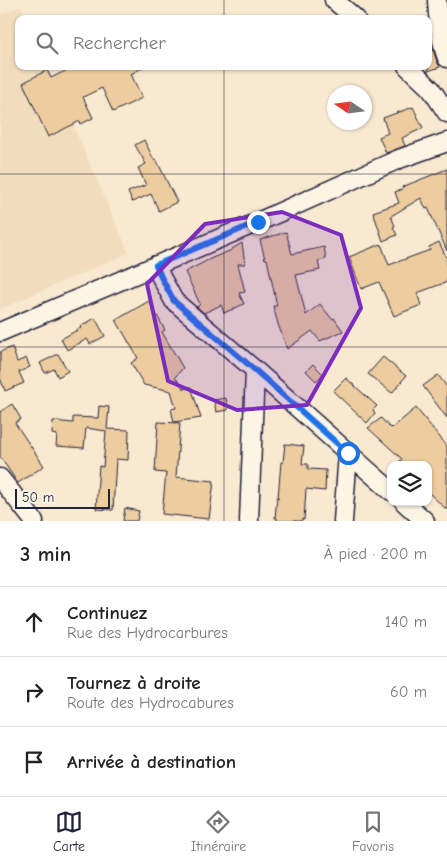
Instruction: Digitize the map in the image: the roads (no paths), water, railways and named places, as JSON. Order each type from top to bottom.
[{"type":"street","points":[[334,0],[351,15]]},
{"type":"street","points":[[437,0],[443,49],[447,58]]},
{"type":"street","points":[[411,70],[431,89],[447,113]]},
{"type":"street","points":[[0,332],[258,222],[398,159],[447,142]]},
{"type":"street","points":[[156,265],[174,301],[387,487]]},
{"type":"street","points":[[249,521],[255,370]]},
{"type":"street","points":[[343,521],[348,453]]},
{"type":"street","points":[[0,478],[34,521]]},
{"type":"street","points":[[408,506],[425,521]]}]
